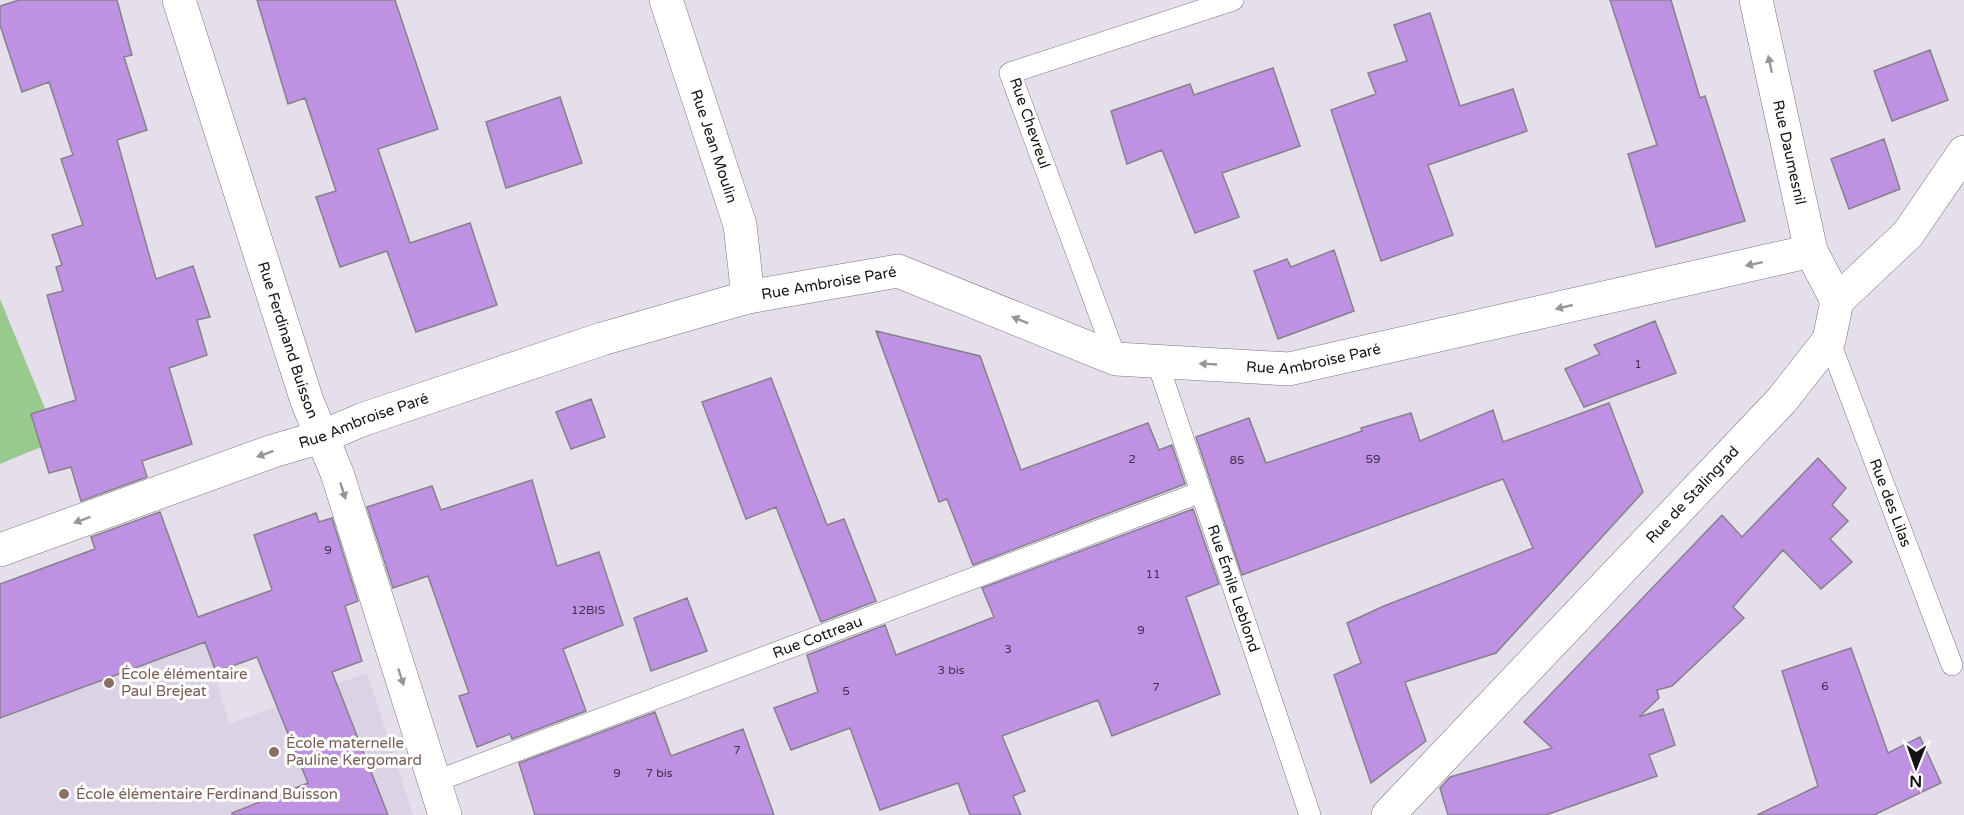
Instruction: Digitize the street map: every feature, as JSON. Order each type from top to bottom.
[{"type":"street","name":"Rue Ferdinand Buisson","points":[[178,0],[307,401],[337,473],[445,815]]},
{"type":"street","name":"Rue Jean Moulin","points":[[666,0],[740,225],[748,297]]},
{"type":"street","name":"Rue Daumesnil","points":[[1756,0],[1811,251],[1837,301]]},
{"type":"street","points":[[1837,301],[1908,234],[1964,152]]},
{"type":"street","name":"Rue Ambroise Paré","points":[[0,549],[273,451],[321,437],[364,419],[602,339],[748,297],[898,272],[1116,358],[1288,369],[1811,251]]},
{"type":"street","name":"Rue de Stalingrad","points":[[1388,815],[1782,400],[1828,340],[1837,301]]},
{"type":"lane","name":"Rue Chevreul","points":[[1116,358],[1010,73],[1233,0]]},
{"type":"lane","name":"Rue des Lilas","points":[[1828,340],[1952,664]]},
{"type":"lane","name":"Rue Émile Leblond","points":[[1157,361],[1310,815]]},
{"type":"lane","name":"Rue Cottreau","points":[[434,782],[1201,492]]},
{"type":"shaded area","points":[[164,523],[207,641],[229,724],[367,673],[413,815],[0,815],[0,584]]},
{"type":"green space","points":[[0,299],[58,440],[0,464]]},
{"type":"building","points":[[19,0],[117,0],[132,55],[124,57],[147,130],[117,140],[156,279],[193,266],[210,317],[197,320],[207,355],[169,368],[192,444],[142,461],[147,477],[81,501],[71,467],[49,473],[31,414],[76,400],[47,295],[63,291],[56,267],[62,265],[52,235],[83,225],[61,159],[73,155],[49,82],[22,92],[0,25],[0,6]]},
{"type":"building","points":[[257,0],[395,0],[438,129],[378,149],[410,243],[470,223],[497,305],[416,332],[387,251],[340,267],[316,197],[336,191],[305,98],[288,104]]},
{"type":"building","points":[[1610,0],[1671,0],[1700,98],[1705,96],[1745,221],[1656,247],[1628,154],[1657,145]]},
{"type":"building","points":[[1430,13],[1460,106],[1513,89],[1527,131],[1428,165],[1453,235],[1381,261],[1331,110],[1376,94],[1368,73],[1407,61],[1394,25]]},
{"type":"building","points":[[1930,50],[1948,100],[1892,121],[1874,71]]},
{"type":"building","points":[[1273,68],[1300,146],[1222,173],[1239,217],[1195,233],[1162,150],[1127,164],[1111,111],[1190,84],[1194,95]]},
{"type":"building","points":[[560,97],[582,163],[506,188],[486,122]]},
{"type":"building","points":[[1884,139],[1900,189],[1849,209],[1831,159]]},
{"type":"building","points":[[1334,250],[1354,311],[1278,339],[1254,271],[1287,259],[1291,267]]},
{"type":"building","points":[[1655,321],[1676,373],[1584,407],[1565,369],[1600,354],[1594,345]]},
{"type":"building","points":[[876,331],[980,356],[1021,470],[1148,423],[1159,450],[1172,445],[1185,484],[973,565],[947,499],[939,502]]},
{"type":"building","points":[[771,378],[827,525],[844,519],[876,601],[821,622],[776,507],[746,519],[702,402]]},
{"type":"building","points":[[591,399],[605,437],[571,449],[556,412]]},
{"type":"building","points":[[1609,403],[1643,492],[1496,653],[1405,682],[1426,741],[1371,783],[1334,675],[1361,663],[1347,623],[1384,606],[1533,548],[1503,479],[1242,575],[1196,437],[1249,418],[1266,463],[1362,431],[1361,428],[1411,413],[1420,441],[1493,410],[1503,442]]},
{"type":"building","points":[[1818,458],[1846,488],[1832,505],[1848,521],[1830,539],[1852,562],[1821,589],[1783,550],[1733,607],[1744,618],[1672,686],[1657,690],[1659,698],[1639,717],[1663,709],[1675,745],[1649,755],[1657,776],[1546,815],[1448,815],[1440,788],[1450,777],[1552,748],[1524,722],[1722,515],[1742,537]]},
{"type":"building","points":[[532,480],[557,566],[599,552],[623,625],[563,649],[586,711],[512,739],[510,734],[477,747],[459,696],[469,693],[428,576],[393,588],[367,507],[432,486],[441,510]]},
{"type":"building","points":[[1193,509],[1219,584],[1186,597],[1220,694],[1112,736],[1098,700],[1002,736],[1025,791],[1013,796],[1021,815],[970,815],[958,783],[880,810],[850,728],[791,750],[774,708],[818,692],[807,655],[885,625],[896,655],[994,617],[982,588]]},
{"type":"building","points":[[160,512],[198,617],[272,590],[254,535],[316,513],[319,522],[332,518],[358,601],[345,606],[362,661],[332,672],[388,815],[232,815],[232,813],[308,783],[257,657],[216,672],[205,642],[0,718],[0,584],[95,549],[91,537]]},
{"type":"building","points":[[687,598],[707,651],[651,671],[634,618]]},
{"type":"building","points":[[1851,648],[1888,753],[1920,737],[1941,783],[1874,815],[1757,815],[1818,786],[1782,671]]},
{"type":"building","points":[[655,712],[671,756],[743,729],[774,815],[535,815],[519,763]]},
{"type":"place","name":"École élémentaire Paul Brejeat","points":[[109,683]]},
{"type":"place","name":"École maternelle Pauline Kergomard","points":[[274,752]]},
{"type":"place","name":"École élémentaire Ferdinand Buisson","points":[[64,794]]}]
